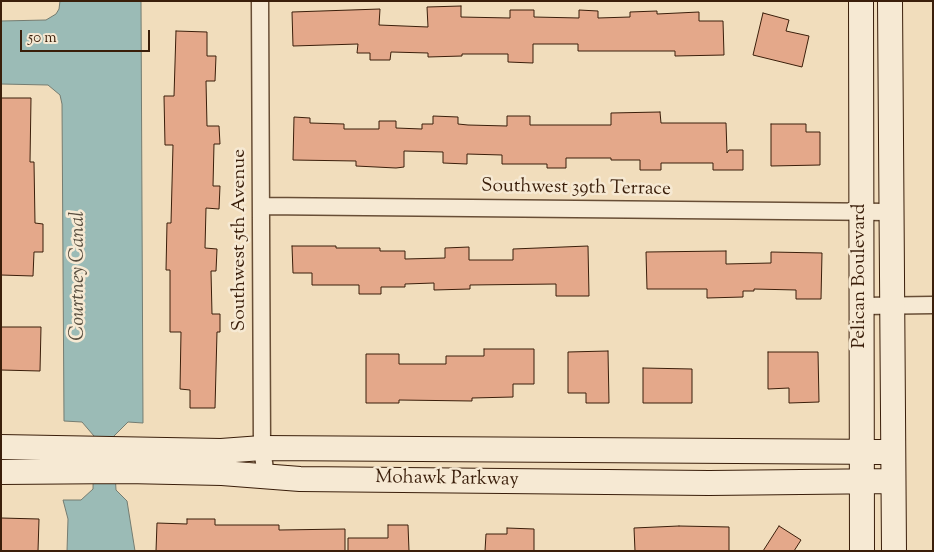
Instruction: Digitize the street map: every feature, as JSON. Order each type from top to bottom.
[{"type":"street","name":"Southwest 5th Avenue","points":[[260,1],[262,448],[266,477]]},
{"type":"street","name":"Pelican Boulevard","points":[[861,1],[862,551]]},
{"type":"street","name":"Pelican Boulevard","points":[[890,1],[890,212],[894,551]]},
{"type":"street","name":"Southwest 39th Terrace","points":[[261,206],[890,212]]},
{"type":"street","points":[[862,306],[933,305]]},
{"type":"street","name":"Mohawk Parkway","points":[[1,447],[222,462],[266,477],[709,483],[893,480]]},
{"type":"street","name":"Mohawk Parkway","points":[[1,472],[222,462],[262,448],[893,452]]},
{"type":"water","name":"Courtney Canal","points":[[60,1],[141,1],[143,423],[128,422],[113,437],[116,490],[127,501],[135,551],[67,551],[68,519],[63,500],[81,500],[93,489],[94,436],[82,422],[64,421],[62,104],[60,95],[48,85],[1,84],[1,21],[46,20],[56,14]]},
{"type":"building","points":[[461,6],[461,17],[510,18],[510,10],[534,10],[534,17],[579,18],[579,10],[598,11],[598,18],[630,17],[630,12],[657,11],[657,14],[699,12],[699,21],[723,21],[724,55],[675,56],[675,51],[578,51],[578,44],[533,44],[533,63],[508,62],[508,54],[462,54],[462,56],[428,57],[428,53],[391,52],[390,60],[370,60],[370,53],[357,53],[358,44],[293,46],[292,12],[380,9],[379,25],[428,27],[427,7]]},
{"type":"building","points":[[763,13],[789,20],[786,31],[809,36],[802,67],[753,55]]},
{"type":"building","points":[[176,31],[207,32],[207,56],[216,56],[215,81],[206,81],[207,126],[219,126],[220,144],[214,144],[213,186],[220,186],[219,209],[206,208],[205,248],[217,249],[216,271],[211,271],[212,314],[220,314],[220,332],[217,332],[215,408],[190,408],[190,390],[180,389],[181,332],[170,332],[170,270],[166,270],[167,223],[171,223],[173,145],[165,145],[164,96],[174,96]]},
{"type":"building","points":[[1,98],[31,98],[30,162],[34,162],[35,223],[43,224],[43,252],[34,252],[33,276],[1,275]]},
{"type":"building","points":[[660,112],[661,123],[726,123],[727,153],[729,150],[743,150],[743,170],[713,170],[713,163],[661,163],[661,170],[640,170],[640,160],[611,160],[611,158],[566,158],[566,168],[547,168],[547,164],[502,164],[502,155],[467,154],[467,164],[443,163],[443,152],[404,151],[404,167],[396,168],[356,166],[356,161],[293,160],[294,117],[310,118],[310,123],[344,124],[344,129],[379,129],[379,121],[396,121],[396,128],[422,129],[422,124],[433,124],[433,116],[458,117],[458,124],[468,125],[507,126],[507,116],[530,116],[530,125],[611,125],[611,113]]},
{"type":"building","points":[[771,124],[806,124],[806,132],[820,132],[820,165],[771,166]]},
{"type":"building","points":[[292,246],[380,248],[380,251],[405,251],[405,259],[445,258],[445,248],[469,247],[469,260],[513,260],[513,249],[588,246],[589,296],[556,296],[556,284],[470,285],[470,289],[434,290],[434,283],[405,284],[405,287],[381,287],[381,294],[359,294],[359,285],[312,285],[312,273],[293,273]]},
{"type":"building","points":[[726,251],[726,264],[771,263],[771,252],[822,253],[821,299],[796,299],[796,290],[754,289],[754,291],[743,291],[743,297],[707,298],[707,289],[647,289],[646,252]]},
{"type":"building","points":[[1,327],[41,327],[40,371],[1,370]]},
{"type":"building","points":[[484,349],[534,349],[534,384],[513,384],[513,397],[472,398],[472,401],[399,400],[399,403],[366,403],[366,354],[399,354],[399,364],[446,364],[446,356],[484,356]]},
{"type":"building","points":[[608,351],[609,403],[586,403],[586,393],[568,393],[568,352]]},
{"type":"building","points":[[768,352],[818,352],[819,402],[789,403],[789,388],[768,389]]},
{"type":"building","points":[[643,368],[692,369],[692,403],[643,403]]},
{"type":"building","points":[[1,518],[39,519],[38,551],[1,551]]},
{"type":"building","points":[[187,519],[215,519],[215,525],[279,525],[279,530],[345,529],[345,551],[156,551],[157,523],[187,524]]},
{"type":"building","points":[[388,525],[408,525],[409,551],[348,551],[348,538],[388,538]]},
{"type":"building","points":[[679,526],[729,527],[729,551],[635,551],[634,528]]},
{"type":"building","points":[[779,526],[801,540],[794,551],[763,551]]},
{"type":"building","points":[[507,528],[534,529],[534,551],[485,551],[486,534],[507,534]]}]
